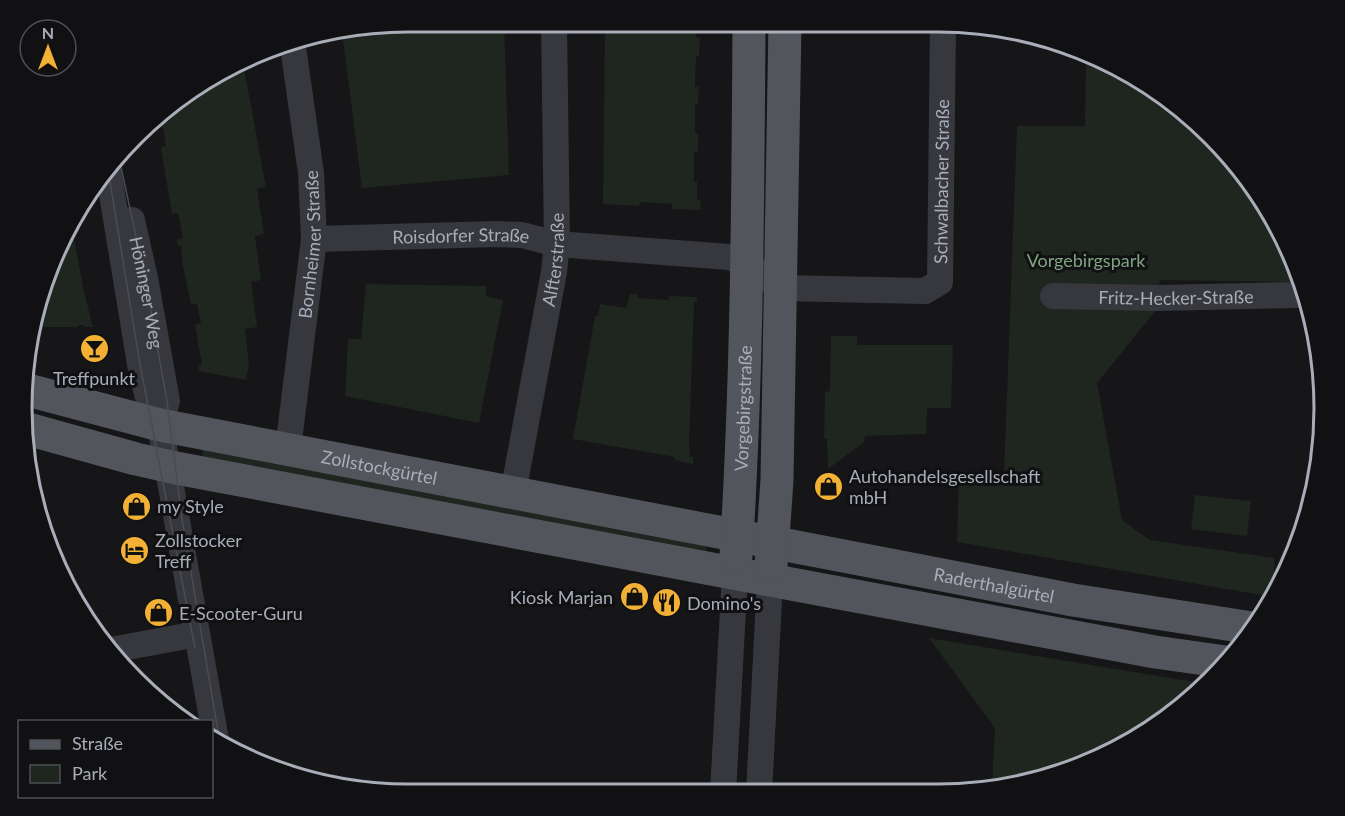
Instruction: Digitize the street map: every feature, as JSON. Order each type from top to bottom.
[{"type":"main road","name":"Vorgebirgstraße","points":[[735,573],[743,456],[748,264],[749,32]]},
{"type":"main road","name":"Vorgebirgstraße","points":[[770,580],[777,480],[785,32]]},
{"type":"main road","name":"Zollstockgürtel","points":[[32,391],[160,425],[738,536]]},
{"type":"main road","points":[[32,430],[168,466],[735,573]]},
{"type":"main road","name":"Raderthalgürtel","points":[[738,536],[1061,598],[1243,627]]},
{"type":"main road","name":"Raderthalgürtel","points":[[735,573],[1155,652],[1216,661]]},
{"type":"main road","points":[[1155,652],[1171,635],[1176,617]]},
{"type":"street","name":"Alfterstraße","points":[[513,493],[554,272],[557,244],[554,32]]},
{"type":"street","name":"Schwalbacher Straße","points":[[780,288],[925,291],[940,282],[943,32]]},
{"type":"street","name":"Bornheimer Straße","points":[[288,449],[314,239],[311,173],[293,49]]},
{"type":"street","name":"Höninger Weg","points":[[121,165],[145,278],[167,401],[160,425]]},
{"type":"street","name":"Höninger Weg","points":[[109,179],[140,364],[148,398],[160,425],[212,720]]},
{"type":"street","name":"Roisdorfer Straße","points":[[314,239],[522,235],[557,244],[729,257],[748,264]]},
{"type":"street","points":[[748,264],[780,288]]},
{"type":"street","name":"Fritz-Hecker-Straße","points":[[1053,296],[1158,298],[1296,295]]},
{"type":"street","name":"Vorgebirgstraße","points":[[723,784],[735,573]]},
{"type":"street","name":"Vorgebirgstraße","points":[[759,784],[770,580]]},
{"type":"street","points":[[119,649],[197,634]]},
{"type":"green space","points":[[383,32],[504,32],[509,175],[362,188],[343,38]]},
{"type":"green space","points":[[605,32],[696,32],[696,37],[700,38],[699,56],[696,56],[695,86],[699,87],[698,104],[695,104],[695,133],[698,134],[698,151],[694,152],[694,182],[697,182],[697,200],[701,200],[700,210],[672,209],[672,204],[640,202],[639,206],[603,204]]},
{"type":"green space","name":"Vorgebirgspark","points":[[1086,62],[1125,82],[1166,109],[1220,160],[1236,179],[1263,220],[1275,241],[1292,282],[1160,280],[1156,310],[1097,383],[1122,520],[1150,540],[1274,558],[1274,577],[1263,595],[957,542],[959,476],[1004,475],[1017,126],[1085,126]]},
{"type":"green space","points":[[244,69],[266,187],[257,189],[264,234],[255,236],[261,280],[251,282],[257,327],[245,329],[249,363],[246,380],[199,371],[199,365],[202,364],[195,325],[201,323],[197,304],[191,304],[181,246],[178,246],[177,239],[183,238],[178,213],[172,214],[161,148],[166,146],[163,127],[158,128],[199,95]]},
{"type":"green space","points":[[73,235],[93,327],[78,325],[78,327],[41,327],[51,287]]},
{"type":"green space","points":[[366,284],[486,286],[486,296],[503,300],[479,423],[345,396],[348,339],[361,339]]},
{"type":"green space","points":[[630,294],[637,294],[637,298],[668,300],[669,296],[697,297],[697,301],[694,302],[689,445],[693,464],[675,460],[675,457],[573,439],[595,316],[598,316],[600,304],[626,308]]},
{"type":"green space","points":[[831,336],[857,336],[857,345],[953,345],[951,408],[927,408],[926,434],[865,436],[864,442],[828,469],[827,439],[824,439],[825,392],[830,391]]},
{"type":"green space","points":[[202,445],[707,542],[706,554],[658,542],[509,514],[203,462]]},
{"type":"green space","points":[[1195,495],[1251,501],[1247,536],[1191,529]]},
{"type":"green space","points":[[929,638],[1195,682],[1166,707],[1104,746],[1058,765],[992,780],[995,728]]},
{"type":"tram line","points":[[121,165],[145,278],[167,401],[182,519],[218,733]]},
{"type":"tram line","points":[[109,179],[140,364],[195,648]]},
{"type":"place","name":"Treffpunkt","points":[[94,349]]},
{"type":"place","name":"Autohandelsgesellschaft mbH","points":[[828,486]]},
{"type":"place","name":"my Style","points":[[136,506]]},
{"type":"place","name":"Zollstocker Treff","points":[[134,550]]},
{"type":"place","name":"Kiosk Marjan","points":[[634,597]]},
{"type":"place","name":"Domino's","points":[[666,603]]},
{"type":"place","name":"E-Scooter-Guru","points":[[158,613]]}]
